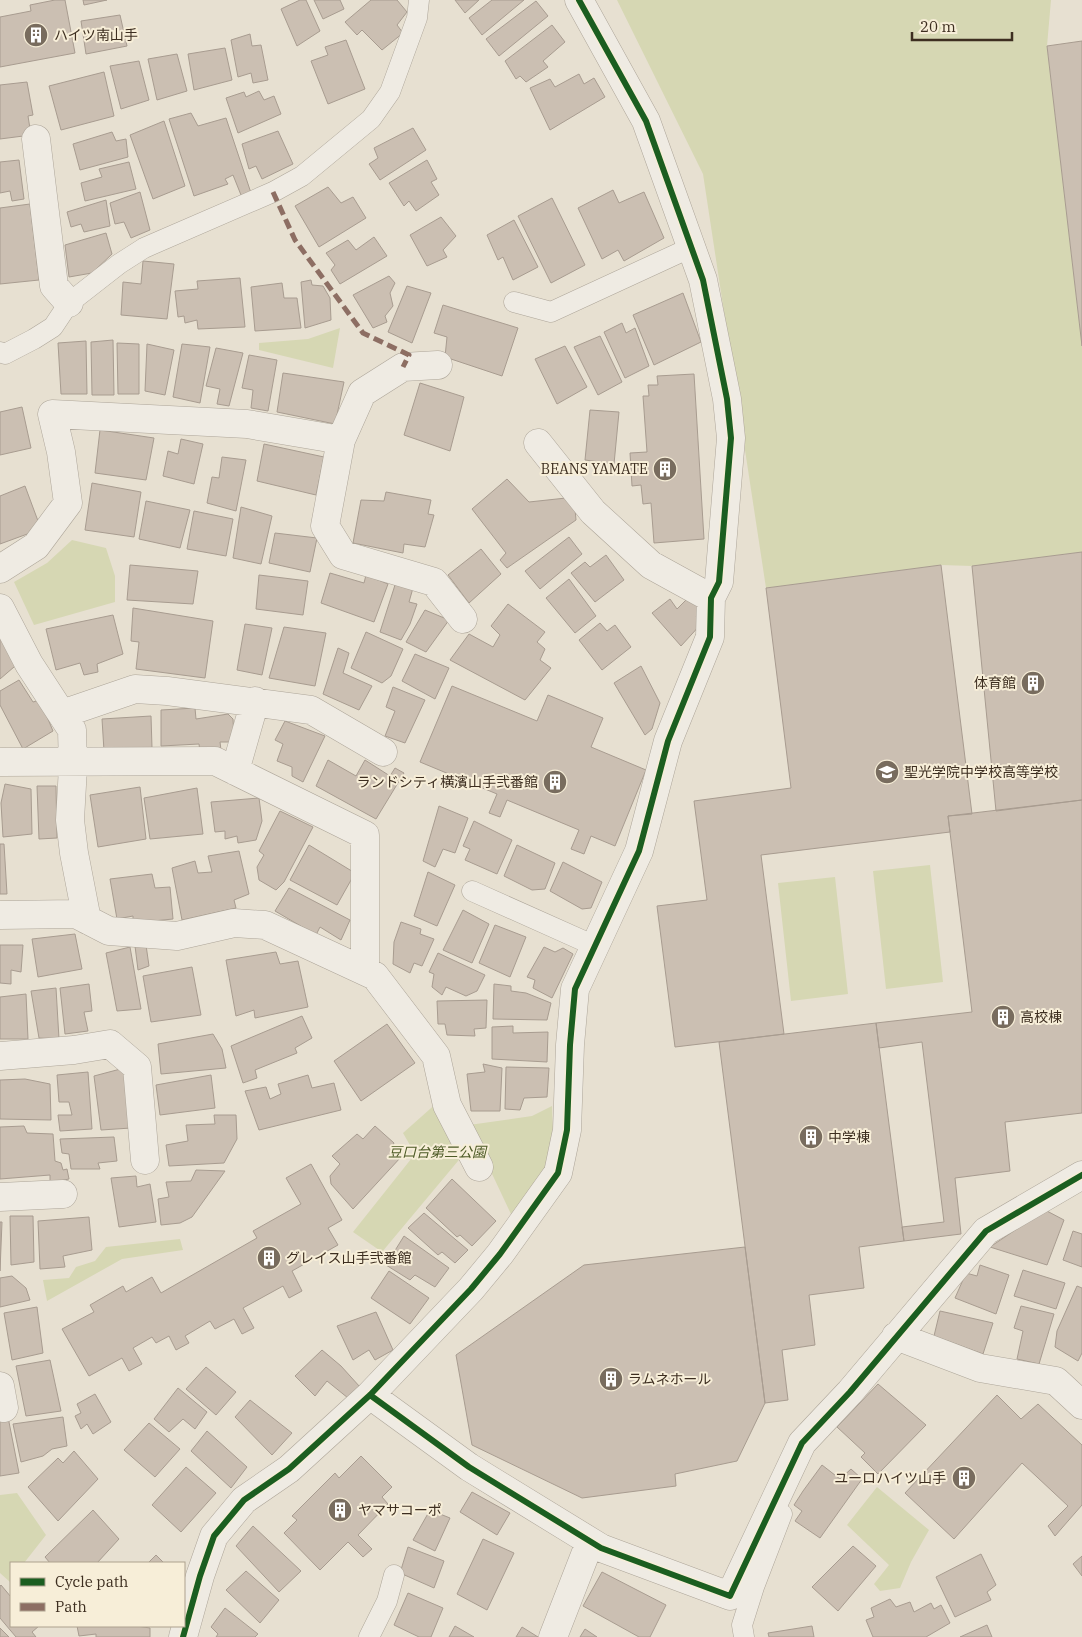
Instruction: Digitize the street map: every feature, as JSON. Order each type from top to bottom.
[{"type":"street","points":[[183,1637],[200,1576],[214,1536],[244,1500],[289,1469],[370,1395],[471,1289],[500,1254],[558,1173],[567,1130],[570,1045],[575,989],[639,851],[668,740],[710,638],[711,598],[719,582],[730,438],[727,399],[719,355],[703,280],[646,121],[579,0]]},
{"type":"street","points":[[36,138],[54,286],[70,303]]},
{"type":"street","points":[[438,365],[403,367],[362,393],[342,440],[325,526],[343,555],[434,582],[463,619]]},
{"type":"street","points":[[0,569],[36,546],[68,503],[61,452],[52,414],[247,424],[342,440]]},
{"type":"street","points":[[538,443],[593,512],[652,565],[711,598]]},
{"type":"street","points":[[0,608],[29,664],[72,730],[73,762],[70,820],[87,920]]},
{"type":"street","points":[[62,714],[135,689],[255,701],[311,710],[383,752]]},
{"type":"street","points":[[235,771],[255,701]]},
{"type":"street","points":[[0,762],[215,761],[365,835],[365,971]]},
{"type":"street","points":[[0,915],[76,914],[110,931],[177,936],[234,923],[265,925],[375,976],[436,1056],[447,1105],[479,1167]]},
{"type":"street","points":[[0,1056],[74,1050],[110,1044],[137,1067],[145,1160]]},
{"type":"street","points":[[370,1395],[469,1467],[590,1542],[601,1548],[730,1596],[802,1443],[850,1392],[986,1231],[1082,1175]]},
{"type":"street","points":[[0,1196],[63,1194]]},
{"type":"street","points":[[896,1336],[980,1368],[1056,1381],[1082,1405]]},
{"type":"street","points":[[553,1637],[590,1542]]},
{"type":"lane","points":[[2,357],[34,340],[53,327],[70,303],[119,264],[144,248],[273,192],[302,176],[371,119],[390,92],[417,18],[419,0]]},
{"type":"lane","points":[[514,302],[551,312],[692,247]]},
{"type":"lane","points":[[472,891],[595,946]]},
{"type":"lane","points":[[744,1637],[742,1626],[754,1587],[805,1455],[802,1443]]},
{"type":"lane","points":[[369,1637],[387,1601],[394,1576]]},
{"type":"green space","points":[[617,0],[1051,0],[1047,46],[1082,346],[1082,552],[972,566],[941,565],[766,588],[703,174]]},
{"type":"green space","points":[[340,328],[333,368],[259,350],[259,343],[308,339]]},
{"type":"green space","points":[[72,540],[106,548],[115,576],[115,602],[34,625],[14,582],[47,563]]},
{"type":"green space","points":[[930,865],[943,982],[886,989],[873,871]]},
{"type":"green space","points":[[835,877],[848,994],[791,1001],[778,883]]},
{"type":"green space","name":"豆口台第三公園","points":[[439,1101],[463,1155],[382,1252],[353,1232],[415,1154],[403,1133]]},
{"type":"green space","points":[[552,1106],[553,1133],[545,1174],[511,1214],[469,1125],[532,1116]]},
{"type":"green space","points":[[180,1239],[183,1250],[122,1259],[47,1301],[43,1280],[69,1278],[76,1267],[95,1261],[106,1247]]},
{"type":"green space","points":[[877,1487],[929,1530],[911,1562],[900,1588],[880,1591],[874,1584],[889,1565],[847,1525]]},
{"type":"green space","points":[[17,1493],[46,1535],[25,1562],[10,1562],[10,1582],[0,1573],[0,1495]]},
{"type":"building","name":"ハイツ南山手","points":[[65,0],[75,53],[0,67],[0,17],[31,11],[30,5]]},
{"type":"building","points":[[83,0],[107,0],[84,5]]},
{"type":"building","points":[[300,0],[306,0],[320,31],[297,46],[281,9]]},
{"type":"building","points":[[314,0],[340,0],[344,9],[323,19]]},
{"type":"building","points":[[371,0],[397,0],[407,12],[397,25],[403,33],[382,50],[362,30],[357,35],[345,22]]},
{"type":"building","points":[[455,0],[479,0],[465,13]]},
{"type":"building","points":[[492,0],[524,0],[482,35],[469,18]]},
{"type":"building","points":[[536,1],[548,16],[499,56],[486,39]]},
{"type":"building","points":[[120,15],[127,46],[86,54],[81,21]]},
{"type":"building","points":[[552,25],[565,42],[543,61],[548,67],[526,82],[520,76],[516,79],[505,61]]},
{"type":"building","points":[[250,34],[252,46],[261,45],[268,80],[253,83],[251,73],[238,77],[231,40]]},
{"type":"building","points":[[346,40],[365,89],[328,104],[311,61],[328,55],[325,47]]},
{"type":"building","points":[[1082,41],[1082,346],[1047,46]]},
{"type":"building","points":[[225,48],[232,80],[194,90],[188,54]]},
{"type":"building","points":[[177,54],[187,91],[157,100],[148,59]]},
{"type":"building","points":[[139,61],[149,100],[121,109],[110,66]]},
{"type":"building","points":[[104,72],[114,116],[61,130],[49,86]]},
{"type":"building","points":[[579,74],[584,84],[594,78],[605,97],[550,130],[530,88],[550,79],[555,87]]},
{"type":"building","points":[[27,82],[33,115],[28,116],[31,135],[0,139],[0,85]]},
{"type":"building","points":[[259,91],[264,100],[274,96],[281,114],[238,133],[226,98],[244,92],[246,97]]},
{"type":"building","points":[[191,113],[198,126],[226,118],[251,193],[241,195],[233,175],[225,179],[228,184],[194,196],[169,119]]},
{"type":"building","points":[[164,121],[185,186],[153,199],[130,135]]},
{"type":"building","points":[[413,128],[426,150],[380,180],[369,164],[378,158],[374,148]]},
{"type":"building","points":[[278,131],[293,164],[262,179],[256,166],[249,169],[242,144]]},
{"type":"building","points":[[112,132],[116,141],[126,139],[128,157],[80,170],[73,144]]},
{"type":"building","points":[[19,160],[24,199],[12,201],[10,191],[0,193],[0,162]]},
{"type":"building","points":[[427,160],[437,179],[431,182],[439,195],[416,211],[409,201],[404,206],[389,183]]},
{"type":"building","points":[[129,162],[136,189],[85,201],[81,183],[102,177],[99,169]]},
{"type":"building","points":[[328,187],[341,203],[353,197],[366,218],[319,247],[295,206]]},
{"type":"building","points":[[613,190],[619,203],[644,192],[664,238],[624,261],[618,250],[602,259],[578,208]]},
{"type":"building","points":[[140,192],[150,230],[131,238],[124,222],[115,224],[110,203]]},
{"type":"building","points":[[552,198],[585,265],[551,283],[518,216]]},
{"type":"building","points":[[106,200],[110,226],[84,232],[81,224],[71,227],[67,212]]},
{"type":"building","points":[[30,204],[39,280],[0,284],[0,208]]},
{"type":"building","points":[[441,217],[456,236],[443,250],[447,257],[427,266],[410,235]]},
{"type":"building","points":[[514,220],[538,267],[513,280],[503,257],[498,260],[487,235]]},
{"type":"building","points":[[106,233],[112,254],[92,273],[69,277],[65,245]]},
{"type":"building","points":[[374,237],[387,256],[340,284],[331,270],[335,265],[326,253],[348,240],[356,250]]},
{"type":"building","points":[[143,261],[174,264],[167,319],[121,315],[123,282],[141,284]]},
{"type":"building","points":[[389,276],[395,283],[390,293],[393,306],[385,316],[387,322],[373,328],[353,295]]},
{"type":"building","points":[[240,278],[245,327],[198,329],[197,320],[185,323],[184,316],[178,317],[175,291],[198,289],[197,281]]},
{"type":"building","points":[[311,280],[312,285],[323,286],[330,298],[331,320],[305,328],[301,282]]},
{"type":"building","points":[[282,283],[284,298],[297,298],[301,328],[255,331],[251,287]]},
{"type":"building","points":[[407,286],[431,293],[412,343],[388,332]]},
{"type":"building","points":[[683,293],[701,342],[654,365],[633,315]]},
{"type":"building","points":[[443,305],[518,328],[502,376],[445,357],[447,337],[434,333]]},
{"type":"building","points":[[622,323],[626,333],[635,328],[649,366],[625,378],[604,332]]},
{"type":"building","points":[[600,336],[622,382],[598,395],[574,347]]},
{"type":"building","points":[[113,340],[114,395],[92,395],[91,342]]},
{"type":"building","points":[[86,341],[87,394],[61,394],[58,343]]},
{"type":"building","points":[[117,343],[139,344],[139,394],[118,394]]},
{"type":"building","points":[[147,344],[174,350],[165,395],[145,391]]},
{"type":"building","points":[[182,344],[210,347],[200,403],[173,397]]},
{"type":"building","points":[[565,346],[587,387],[557,404],[535,359]]},
{"type":"building","points":[[216,348],[243,353],[229,406],[217,404],[220,389],[206,386]]},
{"type":"building","points":[[249,355],[277,360],[268,411],[251,408],[253,390],[242,388]]},
{"type":"building","points":[[283,373],[344,382],[335,424],[277,412]]},
{"type":"building","name":"BEANS YAMATE","points":[[694,374],[704,539],[654,543],[651,503],[643,504],[641,485],[632,486],[630,453],[647,452],[643,396],[649,396],[648,385],[658,385],[657,376]]},
{"type":"building","points":[[420,383],[464,397],[450,451],[404,435]]},
{"type":"building","points":[[22,407],[31,448],[0,455],[0,412]]},
{"type":"building","points":[[590,410],[619,412],[614,464],[585,460]]},
{"type":"building","points":[[100,430],[154,438],[146,480],[95,473]]},
{"type":"building","points":[[181,439],[203,444],[194,484],[163,476],[168,451],[178,454]]},
{"type":"building","points":[[264,444],[324,457],[316,495],[257,481]]},
{"type":"building","points":[[222,457],[246,460],[236,511],[207,503],[212,477],[219,478]]},
{"type":"building","points":[[507,479],[529,502],[566,498],[575,509],[576,520],[507,568],[500,560],[506,553],[472,509]]},
{"type":"building","points":[[92,483],[141,492],[134,537],[85,530]]},
{"type":"building","points":[[25,486],[41,529],[0,544],[0,496]]},
{"type":"building","points":[[386,492],[431,500],[428,514],[434,515],[425,547],[404,544],[403,553],[353,543],[361,500],[384,501]]},
{"type":"building","points":[[146,501],[190,510],[180,548],[139,539]]},
{"type":"building","points":[[241,507],[272,516],[261,564],[233,558]]},
{"type":"building","points":[[194,511],[233,519],[226,556],[187,549]]},
{"type":"building","points":[[275,533],[317,538],[310,572],[269,563]]},
{"type":"building","points":[[569,537],[582,554],[540,589],[525,571]]},
{"type":"building","points":[[481,549],[501,574],[469,603],[448,575]]},
{"type":"building","name":"体育館","points":[[1082,552],[1082,800],[996,811],[972,566]]},
{"type":"building","points":[[606,555],[624,580],[595,602],[571,573],[585,562],[590,567]]},
{"type":"building","points":[[130,565],[198,571],[193,604],[127,600]]},
{"type":"building","points":[[941,565],[972,814],[948,816],[950,832],[761,855],[784,1034],[675,1047],[657,906],[707,900],[694,801],[791,788],[766,588]]},
{"type":"building","points":[[330,573],[364,583],[366,575],[388,584],[374,622],[321,603]]},
{"type":"building","points":[[259,575],[308,581],[303,615],[256,609]]},
{"type":"building","points":[[569,579],[596,616],[575,633],[546,598]]},
{"type":"building","points":[[395,585],[413,588],[409,602],[417,604],[410,624],[401,640],[380,632]]},
{"type":"building","points":[[691,595],[703,608],[696,617],[702,623],[681,646],[652,613],[670,599],[677,609]]},
{"type":"building","points":[[508,604],[545,632],[537,642],[545,649],[540,660],[551,668],[525,700],[450,660],[469,634],[493,647],[500,635],[491,626]]},
{"type":"building","points":[[133,608],[213,621],[205,678],[136,669],[139,642],[131,641]]},
{"type":"building","points":[[425,610],[449,620],[426,652],[406,642]]},
{"type":"building","points":[[113,615],[123,654],[97,664],[98,672],[84,675],[80,663],[56,670],[46,629]]},
{"type":"building","points":[[600,623],[607,631],[615,625],[631,647],[602,670],[579,640]]},
{"type":"building","points":[[0,624],[21,661],[0,679]]},
{"type":"building","points":[[245,624],[272,628],[262,675],[237,670]]},
{"type":"building","points":[[284,627],[326,633],[315,686],[269,678]]},
{"type":"building","points":[[366,632],[403,649],[391,676],[382,683],[351,668]]},
{"type":"building","points":[[338,648],[349,653],[343,673],[372,686],[359,710],[323,694]]},
{"type":"building","points":[[415,654],[449,668],[435,699],[402,681]]},
{"type":"building","points":[[641,666],[660,703],[652,729],[645,735],[614,683]]},
{"type":"building","points":[[19,680],[33,702],[40,700],[53,731],[23,749],[0,705],[0,691]]},
{"type":"building","name":"ランドシティ横濱山手弐番館","points":[[452,686],[537,721],[548,695],[603,718],[591,747],[646,770],[615,846],[591,836],[584,854],[571,849],[579,830],[507,800],[500,817],[489,813],[497,794],[420,762]]},
{"type":"building","points":[[393,687],[425,700],[405,743],[385,736],[395,711],[386,707]]},
{"type":"building","points":[[195,708],[196,719],[228,714],[233,719],[234,738],[229,742],[220,742],[221,750],[200,752],[199,744],[161,746],[161,710]]},
{"type":"building","points":[[151,716],[152,748],[104,751],[102,719]]},
{"type":"building","points":[[285,721],[325,736],[303,782],[292,776],[292,767],[277,761],[283,744],[275,740]]},
{"type":"building","points":[[328,760],[356,776],[365,760],[390,776],[395,768],[404,773],[376,819],[316,786]]},
{"type":"building","points":[[5,784],[31,789],[32,834],[3,837],[1,803]]},
{"type":"building","points":[[37,786],[56,786],[57,838],[39,839]]},
{"type":"building","points":[[140,787],[146,839],[98,847],[90,795]]},
{"type":"building","points":[[197,788],[203,834],[150,839],[144,798]]},
{"type":"building","points":[[259,798],[262,821],[256,840],[238,843],[237,836],[225,839],[225,831],[215,832],[211,802]]},
{"type":"building","name":"高校棟","points":[[1082,800],[1082,1113],[1005,1122],[1010,1171],[955,1178],[961,1234],[904,1241],[902,1227],[944,1222],[922,1042],[879,1048],[876,1023],[972,1012],[948,816]]},
{"type":"building","points":[[439,806],[468,818],[455,853],[443,849],[435,867],[423,861]]},
{"type":"building","points":[[280,811],[313,827],[284,882],[276,890],[259,880],[257,867],[264,855],[259,851]]},
{"type":"building","points":[[474,821],[512,840],[497,874],[465,860],[470,849],[463,846]]},
{"type":"building","points":[[0,844],[4,844],[7,894],[0,894]]},
{"type":"building","points":[[309,845],[355,873],[337,905],[290,880]]},
{"type":"building","points":[[517,845],[555,863],[545,889],[532,890],[504,876]]},
{"type":"building","points":[[239,851],[249,894],[234,900],[236,908],[182,920],[172,868],[195,861],[198,873],[212,872],[208,856]]},
{"type":"building","points":[[563,862],[602,882],[591,908],[582,909],[550,891]]},
{"type":"building","points":[[428,872],[455,885],[437,926],[414,916]]},
{"type":"building","points":[[152,874],[155,888],[170,887],[173,919],[133,923],[133,916],[117,919],[110,879]]},
{"type":"building","points":[[289,888],[350,920],[341,940],[320,927],[316,935],[275,911]]},
{"type":"building","points":[[463,910],[489,924],[472,963],[443,950]]},
{"type":"building","points":[[401,922],[421,929],[420,934],[434,939],[422,966],[414,963],[410,973],[393,964],[394,942]]},
{"type":"building","points":[[495,925],[526,937],[510,977],[479,963]]},
{"type":"building","points":[[75,934],[82,969],[38,977],[32,939]]},
{"type":"building","points":[[0,945],[23,945],[21,972],[11,970],[11,984],[0,983]]},
{"type":"building","points":[[146,945],[149,966],[138,970],[135,946]]},
{"type":"building","points":[[130,947],[141,1009],[117,1011],[106,953]]},
{"type":"building","points":[[544,947],[555,952],[563,948],[573,954],[552,998],[533,988],[535,980],[527,977]]},
{"type":"building","points":[[276,952],[280,964],[298,961],[308,1007],[255,1018],[254,1010],[236,1016],[226,960]]},
{"type":"building","points":[[438,953],[485,975],[477,991],[466,996],[446,987],[442,995],[432,987],[434,974],[429,972]]},
{"type":"building","points":[[192,967],[201,1015],[151,1022],[143,976]]},
{"type":"building","points":[[89,984],[92,1011],[84,1012],[88,1031],[65,1034],[60,988]]},
{"type":"building","points":[[494,984],[511,986],[511,991],[526,993],[551,1003],[547,1020],[493,1019]]},
{"type":"building","points":[[56,988],[59,1039],[39,1038],[31,991]]},
{"type":"building","points":[[26,994],[28,1039],[0,1039],[0,997]]},
{"type":"building","points":[[487,1000],[486,1028],[474,1029],[475,1036],[447,1035],[445,1024],[438,1024],[437,1001]]},
{"type":"building","points":[[302,1016],[312,1038],[295,1048],[297,1053],[255,1070],[257,1078],[243,1083],[231,1046]]},
{"type":"building","name":"中学棟","points":[[876,1023],[904,1241],[859,1247],[864,1288],[809,1295],[815,1345],[782,1350],[788,1400],[765,1403],[719,1042]]},
{"type":"building","points":[[387,1024],[415,1063],[361,1101],[334,1061]]},
{"type":"building","points":[[513,1026],[513,1033],[548,1032],[547,1062],[492,1059],[492,1027]]},
{"type":"building","points":[[213,1034],[222,1049],[226,1068],[161,1074],[158,1044]]},
{"type":"building","points":[[483,1064],[502,1068],[500,1111],[471,1111],[467,1074],[485,1072]]},
{"type":"building","points":[[128,1067],[131,1128],[101,1130],[94,1076]]},
{"type":"building","points":[[506,1067],[549,1068],[547,1097],[524,1098],[520,1110],[505,1109]]},
{"type":"building","points":[[88,1072],[92,1129],[60,1131],[58,1115],[72,1115],[69,1102],[59,1102],[57,1075]]},
{"type":"building","points":[[211,1075],[215,1108],[160,1115],[156,1085]]},
{"type":"building","points":[[308,1075],[312,1088],[334,1083],[341,1110],[259,1130],[245,1091],[266,1087],[270,1099],[281,1094],[278,1084]]},
{"type":"building","points":[[25,1079],[50,1084],[51,1120],[0,1119],[0,1080]]},
{"type":"building","points":[[214,1115],[236,1115],[237,1139],[224,1163],[169,1166],[166,1145],[188,1141],[186,1125],[215,1124]]},
{"type":"building","points":[[24,1126],[27,1133],[53,1134],[55,1161],[61,1163],[63,1170],[67,1169],[69,1179],[50,1183],[50,1175],[0,1179],[0,1127]]},
{"type":"building","points":[[375,1126],[394,1143],[391,1149],[401,1157],[353,1209],[331,1184],[330,1176],[340,1164],[332,1156],[357,1134],[363,1139]]},
{"type":"building","points":[[114,1137],[117,1161],[98,1163],[100,1169],[71,1169],[69,1154],[62,1153],[60,1139]]},
{"type":"building","name":"グレイス山手弐番館","points":[[311,1164],[342,1220],[328,1228],[338,1245],[292,1271],[302,1291],[289,1298],[283,1286],[243,1308],[254,1328],[242,1334],[234,1319],[215,1329],[210,1321],[185,1336],[189,1343],[176,1350],[169,1336],[156,1343],[152,1337],[133,1348],[142,1364],[129,1371],[122,1358],[89,1376],[62,1329],[94,1312],[90,1305],[123,1286],[126,1292],[152,1277],[161,1293],[257,1238],[253,1231],[301,1204],[286,1178]]},
{"type":"building","points":[[196,1170],[225,1171],[192,1217],[180,1223],[161,1225],[158,1199],[169,1197],[166,1182],[191,1181]]},
{"type":"building","points":[[136,1176],[137,1187],[150,1184],[156,1222],[119,1227],[111,1178]]},
{"type":"building","points":[[452,1179],[496,1221],[472,1246],[460,1235],[457,1237],[426,1208]]},
{"type":"building","points":[[1045,1210],[1064,1220],[1047,1265],[990,1247]]},
{"type":"building","points":[[424,1213],[468,1250],[455,1263],[442,1252],[438,1255],[408,1228]]},
{"type":"building","points":[[10,1216],[33,1216],[34,1262],[11,1265]]},
{"type":"building","points":[[89,1217],[92,1250],[63,1256],[65,1267],[40,1269],[38,1221]]},
{"type":"building","points":[[0,1222],[2,1222],[0,1271]]},
{"type":"building","points":[[1073,1231],[1082,1234],[1082,1267],[1063,1260]]},
{"type":"building","points":[[404,1236],[449,1268],[435,1287],[415,1275],[410,1280],[386,1265]]},
{"type":"building","name":"ラムネホール","points":[[745,1247],[765,1403],[737,1461],[675,1474],[676,1486],[582,1498],[472,1445],[456,1355],[584,1265]]},
{"type":"building","points":[[980,1265],[1009,1275],[996,1314],[955,1298],[966,1273],[977,1276]]},
{"type":"building","points":[[1023,1270],[1065,1283],[1056,1309],[1014,1296]]},
{"type":"building","points":[[389,1271],[429,1298],[410,1324],[371,1298]]},
{"type":"building","points":[[12,1276],[26,1288],[30,1300],[0,1307],[0,1278]]},
{"type":"building","points":[[1077,1286],[1082,1288],[1082,1353],[1078,1361],[1055,1347],[1057,1331]]},
{"type":"building","points":[[1021,1306],[1054,1314],[1039,1364],[1017,1359],[1023,1331],[1014,1328]]},
{"type":"building","points":[[37,1307],[43,1353],[12,1360],[4,1313]]},
{"type":"building","points":[[940,1311],[993,1323],[983,1354],[934,1336]]},
{"type":"building","points":[[376,1312],[393,1350],[375,1360],[369,1350],[353,1360],[337,1326]]},
{"type":"building","points":[[322,1350],[341,1366],[360,1387],[348,1398],[327,1381],[315,1396],[295,1376]]},
{"type":"building","points":[[50,1360],[61,1411],[26,1416],[16,1366]]},
{"type":"building","points":[[206,1367],[236,1392],[216,1415],[186,1389]]},
{"type":"building","points":[[878,1384],[926,1425],[878,1474],[861,1457],[865,1453],[837,1427]]},
{"type":"building","points":[[178,1388],[207,1412],[195,1429],[183,1419],[169,1432],[154,1419]]},
{"type":"building","points":[[95,1394],[111,1422],[93,1434],[87,1424],[81,1429],[75,1416],[81,1413],[77,1404]]},
{"type":"building","name":"ユーロハイツ山手","points":[[997,1395],[1021,1419],[1038,1404],[1082,1445],[1082,1505],[1055,1536],[1048,1526],[1068,1506],[1022,1463],[954,1539],[905,1493]]},
{"type":"building","points":[[250,1400],[292,1433],[272,1455],[235,1417]]},
{"type":"building","points":[[8,1417],[19,1473],[0,1476],[0,1419]]},
{"type":"building","points":[[63,1417],[67,1446],[52,1449],[43,1456],[21,1462],[13,1424]]},
{"type":"building","points":[[149,1423],[180,1449],[155,1477],[124,1450]]},
{"type":"building","points":[[207,1431],[247,1467],[231,1488],[191,1451]]},
{"type":"building","points":[[74,1451],[98,1479],[58,1521],[28,1487],[58,1458],[63,1463]]},
{"type":"building","name":"ヤマサコーポ","points":[[361,1456],[392,1487],[382,1497],[388,1504],[358,1535],[372,1549],[363,1557],[348,1542],[320,1570],[284,1533],[297,1520],[292,1516],[335,1473],[339,1478]]},
{"type":"building","points":[[822,1465],[840,1479],[851,1469],[862,1479],[820,1538],[795,1521],[802,1511],[794,1505]]},
{"type":"building","points":[[186,1467],[216,1493],[181,1532],[152,1505]]},
{"type":"building","points":[[472,1492],[510,1513],[497,1535],[460,1512]]},
{"type":"building","points":[[93,1510],[119,1539],[98,1562],[49,1562],[45,1557]]},
{"type":"building","points":[[430,1510],[450,1518],[435,1551],[413,1540]]},
{"type":"building","points":[[253,1526],[301,1571],[279,1592],[236,1546]]},
{"type":"building","points":[[483,1539],[514,1553],[487,1610],[457,1594]]},
{"type":"building","points":[[853,1546],[876,1566],[838,1611],[812,1587]]},
{"type":"building","points":[[408,1547],[444,1561],[434,1588],[400,1573]]},
{"type":"building","points":[[981,1554],[996,1585],[987,1592],[991,1600],[955,1617],[936,1577]]},
{"type":"building","points":[[156,1555],[163,1562],[149,1562]]},
{"type":"building","points":[[1082,1556],[1082,1576],[1073,1564]]},
{"type":"building","points":[[246,1571],[279,1600],[260,1623],[226,1590]]},
{"type":"building","points":[[602,1572],[666,1605],[650,1637],[639,1637],[583,1606]]},
{"type":"building","points":[[0,1586],[10,1596],[10,1627],[38,1627],[32,1632],[36,1637],[16,1637],[0,1618]]},
{"type":"building","points":[[408,1593],[443,1608],[431,1637],[419,1637],[394,1625]]},
{"type":"building","points":[[890,1599],[896,1607],[910,1602],[914,1612],[931,1603],[934,1609],[941,1605],[950,1623],[926,1637],[873,1637],[866,1620],[874,1617],[871,1608]]},
{"type":"building","points":[[225,1608],[258,1634],[255,1637],[216,1637],[218,1634],[211,1627]]},
{"type":"building","points":[[987,1625],[992,1637],[960,1637]]},
{"type":"building","points":[[455,1626],[474,1637],[449,1637]]},
{"type":"building","points":[[812,1626],[814,1637],[769,1637],[768,1633]]},
{"type":"building","points":[[77,1627],[150,1628],[150,1637],[96,1637],[96,1634],[79,1636]]},
{"type":"building","points":[[522,1627],[538,1637],[516,1637]]},
{"type":"building","points":[[0,1628],[9,1637],[0,1637]]},
{"type":"building","points":[[585,1629],[597,1637],[580,1637]]},
{"type":"marked path","points":[[273,192],[295,240],[363,333],[409,355],[403,367]]},
{"type":"cycle path","points":[[183,1637],[200,1576],[214,1536],[244,1500],[289,1469],[370,1395],[471,1289],[500,1254],[558,1173],[567,1130],[570,1045],[575,989],[639,851],[668,741],[710,637],[711,598],[719,582],[731,438],[727,399],[703,280],[646,121],[579,0]]},
{"type":"cycle path","points":[[370,1395],[469,1467],[601,1548],[730,1596],[802,1443],[850,1392],[986,1231],[1082,1175]]},
{"type":"place","name":"ハイツ南山手","points":[[36,35]]},
{"type":"place","name":"BEANS YAMATE","points":[[665,469]]},
{"type":"place","name":"体育館","points":[[1033,683]]},
{"type":"place","name":"聖光学院中学校高等学校","points":[[887,772]]},
{"type":"place","name":"ランドシティ横濱山手弐番館","points":[[555,782]]},
{"type":"place","name":"高校棟","points":[[1003,1017]]},
{"type":"place","name":"中学棟","points":[[811,1137]]},
{"type":"place","name":"グレイス山手弐番館","points":[[269,1258]]},
{"type":"place","name":"ラムネホール","points":[[611,1379]]},
{"type":"place","name":"ユーロハイツ山手","points":[[964,1478]]},
{"type":"place","name":"ヤマサコーポ","points":[[340,1510]]}]
